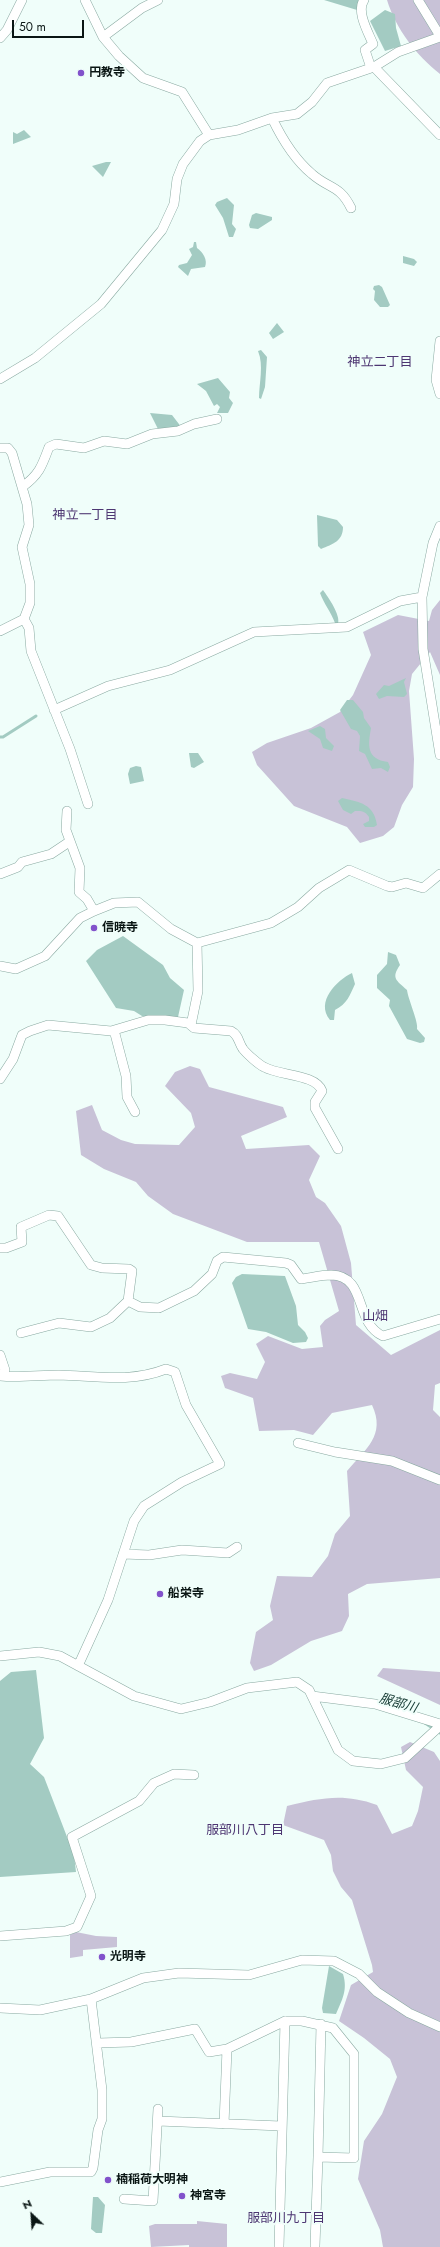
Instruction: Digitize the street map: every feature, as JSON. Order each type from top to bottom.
[{"type":"street","points":[[0,38],[7,30],[22,0]]},
{"type":"street","points":[[85,0],[103,37],[119,56],[142,78],[182,92],[209,135]]},
{"type":"street","points":[[103,37],[142,8],[158,0]]},
{"type":"street","points":[[364,0],[361,8],[362,17],[373,44],[364,50],[373,67],[440,135]]},
{"type":"street","points":[[0,379],[35,358],[101,304],[162,230],[174,204],[177,179],[183,164],[196,146],[209,135],[244,128],[272,118],[296,114],[312,102],[327,84],[373,67],[398,52],[440,37],[418,0]]},
{"type":"street","points":[[272,118],[286,146],[319,180],[341,191],[351,208]]},
{"type":"street","points":[[440,341],[436,380],[440,394]]},
{"type":"street","points":[[22,487],[32,480],[42,469],[49,447],[56,444],[84,448],[104,441],[127,444],[152,434],[178,431],[194,424],[217,419]]},
{"type":"street","points":[[0,440],[4,448],[12,453],[27,504],[29,525],[22,547],[30,584],[30,603],[24,619],[0,631]]},
{"type":"street","points":[[440,526],[434,543],[422,597],[423,649],[440,755]]},
{"type":"street","points":[[54,710],[108,686],[170,670],[254,632],[347,627],[400,601],[422,597]]},
{"type":"street","points":[[24,619],[29,628],[31,651],[88,804]]},
{"type":"street","points":[[67,811],[66,830],[69,842],[80,868],[79,892],[87,900],[94,911]]},
{"type":"street","points":[[0,874],[18,867],[22,862],[51,854],[69,842]]},
{"type":"street","points":[[0,966],[16,969],[45,956],[80,918],[114,903],[138,902],[171,929],[197,943],[271,923],[298,906],[319,888],[349,870],[392,887],[406,883],[423,888],[440,874]]},
{"type":"street","points":[[191,1025],[198,991],[197,943]]},
{"type":"street","points":[[0,1079],[13,1059],[22,1035],[30,1030],[48,1025],[114,1030],[148,1020],[165,1020],[191,1025],[194,1028],[231,1031],[236,1034],[243,1049],[264,1067],[297,1077],[314,1080],[320,1084],[322,1091],[315,1102],[316,1108],[338,1149]]},
{"type":"street","points":[[114,1030],[126,1076],[127,1097],[135,1112]]},
{"type":"street","points":[[0,1248],[6,1248],[22,1242],[21,1227],[49,1215],[58,1216],[91,1265],[102,1268],[129,1269],[132,1271],[128,1301],[110,1318],[91,1327],[59,1323],[21,1332]]},
{"type":"street","points":[[128,1301],[140,1307],[159,1308],[194,1291],[212,1274],[217,1261],[223,1257],[286,1263],[291,1266],[301,1279],[332,1275],[345,1278],[357,1290],[367,1322],[374,1332],[383,1336],[440,1320]]},
{"type":"street","points":[[0,1355],[5,1370],[1,1376]]},
{"type":"street","points":[[1,1376],[59,1375],[123,1379],[152,1375],[166,1369],[175,1372],[186,1405],[220,1464],[182,1482],[144,1506],[134,1521],[108,1600],[78,1666]]},
{"type":"street","points":[[298,1443],[335,1452],[392,1461],[440,1480]]},
{"type":"street","points":[[123,1554],[149,1556],[182,1550],[228,1553],[237,1547]]},
{"type":"street","points":[[0,1656],[39,1652],[60,1656],[134,1696],[181,1709],[210,1702],[248,1688],[297,1682],[309,1690],[338,1750],[353,1761],[381,1764],[405,1758],[440,1725],[375,1704],[312,1696]]},
{"type":"street","points":[[0,1936],[66,1931],[77,1927],[92,1896],[72,1837],[139,1801],[154,1783],[174,1774],[194,1775]]},
{"type":"street","points":[[0,2008],[40,2010],[91,1999],[143,1978],[179,1973],[249,1975],[302,1960],[334,1961],[359,1974],[378,1992],[409,2013],[440,2027]]},
{"type":"street","points":[[0,2182],[50,2172],[91,2172],[98,2130],[102,2119],[98,2043],[91,1999]]},
{"type":"street","points":[[98,2043],[131,2042],[195,2029],[209,2052],[227,2049],[285,2021],[302,2021],[334,2028],[354,2054],[354,2158],[318,2157]]},
{"type":"street","points":[[279,2247],[281,2126],[285,2021]]},
{"type":"street","points":[[315,2246],[321,2024]]},
{"type":"street","points":[[224,2124],[227,2049]]},
{"type":"street","points":[[124,2199],[153,2201],[158,2109]]},
{"type":"street","points":[[158,2121],[281,2126]]},
{"type":"shaded area","points":[[324,0],[360,0],[357,10]]},
{"type":"shaded area","points":[[387,0],[440,0],[440,74],[431,67],[408,41],[401,31]]},
{"type":"shaded area","points":[[385,10],[395,14],[396,28],[401,46],[385,51],[370,21]]},
{"type":"shaded area","points":[[24,130],[31,137],[13,144],[13,132],[17,134]]},
{"type":"shaded area","points":[[111,162],[103,177],[92,166]]},
{"type":"shaded area","points":[[227,198],[234,205],[232,224],[236,229],[233,237],[229,237],[223,218],[215,205],[217,202]]},
{"type":"shaded area","points":[[256,213],[272,217],[272,220],[258,229],[250,228],[249,225],[252,215]]},
{"type":"shaded area","points":[[194,242],[196,242],[197,248],[204,256],[206,264],[205,267],[191,269],[188,276],[178,267],[179,265],[187,263],[192,255],[189,249],[193,247]]},
{"type":"shaded area","points":[[403,256],[414,259],[417,262],[414,266],[403,263]]},
{"type":"shaded area","points":[[379,285],[382,287],[390,305],[388,307],[380,307],[374,300],[374,286]]},
{"type":"shaded area","points":[[277,323],[284,332],[273,339],[269,333]]},
{"type":"shaded area","points":[[261,350],[267,357],[265,387],[261,399],[259,398],[261,362],[258,351]]},
{"type":"shaded area","points":[[218,378],[230,392],[229,398],[233,403],[228,413],[217,413],[220,407],[217,404],[214,406],[206,391],[197,384]]},
{"type":"shaded area","points":[[150,413],[172,415],[182,428],[158,429]]},
{"type":"shaded area","points":[[317,515],[337,520],[343,527],[343,532],[339,539],[333,544],[321,549],[318,546]]},
{"type":"shaded area","points":[[323,590],[336,611],[338,616],[338,624],[335,623],[320,593]]},
{"type":"shaded area","points":[[440,600],[440,675],[430,652],[412,674],[409,691],[414,759],[413,787],[402,805],[394,827],[383,836],[360,843],[347,827],[294,806],[257,765],[252,752],[267,743],[311,728],[340,712],[353,695],[371,655],[363,632],[398,615],[429,621],[432,610]]},
{"type":"shaded area","points":[[406,678],[404,682],[407,694],[404,697],[387,696],[379,699],[376,694],[384,685],[389,686]]},
{"type":"shaded area","points":[[347,700],[353,700],[363,712],[364,718],[371,728],[369,740],[370,750],[376,758],[388,762],[390,767],[388,772],[381,768],[372,769],[365,754],[359,751],[360,736],[357,731],[351,729],[340,710]]},
{"type":"shaded area","points":[[320,726],[325,729],[326,738],[334,746],[332,751],[323,748],[320,739],[308,731]]},
{"type":"shaded area","points":[[189,753],[198,753],[204,762],[194,768],[191,767]]},
{"type":"shaded area","points":[[136,766],[141,767],[144,781],[130,784],[128,774],[130,768]]},
{"type":"shaded area","points":[[342,798],[355,801],[369,808],[373,812],[377,825],[374,827],[365,827],[363,824],[369,821],[368,815],[361,811],[355,811],[351,814],[343,810],[338,801]]},
{"type":"shaded area","points":[[123,936],[163,965],[170,978],[184,990],[178,1017],[142,1016],[134,1011],[116,1008],[86,961],[97,950]]},
{"type":"shaded area","points":[[388,952],[396,955],[400,965],[395,976],[400,984],[407,990],[417,1029],[425,1038],[424,1042],[420,1043],[407,1039],[389,1006],[390,1000],[377,988],[377,975],[387,964]]},
{"type":"shaded area","points":[[352,973],[355,984],[348,999],[335,1010],[334,1020],[330,1020],[326,1013],[326,999],[334,986]]},
{"type":"shaded area","points":[[190,1066],[200,1069],[209,1087],[283,1107],[287,1117],[241,1136],[246,1149],[309,1145],[320,1156],[309,1180],[316,1197],[325,1203],[341,1226],[351,1263],[356,1325],[391,1355],[440,1330],[440,1383],[435,1385],[433,1410],[440,1417],[440,1578],[367,1584],[348,1594],[349,1616],[342,1631],[311,1641],[271,1665],[254,1671],[250,1663],[256,1632],[273,1620],[270,1606],[277,1576],[312,1577],[328,1556],[335,1534],[350,1516],[347,1471],[372,1441],[377,1425],[376,1416],[372,1405],[332,1413],[313,1435],[294,1430],[259,1431],[253,1398],[225,1388],[221,1376],[230,1373],[257,1379],[265,1362],[256,1344],[268,1336],[302,1349],[323,1347],[320,1326],[325,1320],[339,1311],[319,1242],[247,1242],[173,1214],[148,1196],[136,1182],[104,1169],[81,1155],[76,1111],[92,1105],[102,1130],[121,1140],[135,1144],[179,1145],[195,1127],[191,1113],[165,1086],[175,1072]]},
{"type":"shaded area","points":[[242,1274],[285,1276],[296,1306],[298,1325],[305,1332],[308,1338],[306,1342],[293,1343],[266,1332],[248,1329],[232,1283],[236,1277]]},
{"type":"shaded area","points":[[383,1668],[440,1672],[440,1705],[377,1676]]},
{"type":"shaded area","points":[[36,1670],[44,1738],[30,1764],[44,1777],[74,1855],[76,1872],[0,1877],[0,1681],[11,1672]]},
{"type":"shaded area","points":[[410,1742],[434,1752],[440,1761],[440,2247],[383,2247],[380,2230],[358,2179],[364,2141],[382,2114],[397,2077],[390,2059],[364,2038],[339,2021],[351,1985],[373,1972],[372,1965],[352,1900],[341,1887],[333,1871],[331,1855],[324,1840],[283,1825],[287,1806],[321,1799],[343,1798],[365,1801],[377,1805],[392,1834],[412,1826],[418,1811],[423,1787],[406,1770],[401,1747]]},
{"type":"shaded area","points":[[76,1932],[96,1936],[117,1937],[117,1947],[83,1950],[83,1956],[70,1958],[70,1935]]},
{"type":"shaded area","points":[[329,1966],[343,1974],[345,1985],[344,1995],[336,2014],[323,2013],[322,2008]]},
{"type":"shaded area","points":[[93,2197],[98,2197],[105,2205],[102,2233],[96,2233],[91,2229]]},
{"type":"shaded area","points":[[197,2221],[227,2224],[227,2247],[189,2247],[189,2245],[151,2247],[149,2226],[155,2224],[197,2224]]},
{"type":"waterway","points":[[0,737],[3,737],[36,716]]},
{"type":"waterway","name":"服部川","points":[[425,1723],[440,1733]]},
{"type":"place","name":"円教寺","points":[[81,73]]},
{"type":"place","name":"信暁寺","points":[[94,928]]},
{"type":"place","name":"船栄寺","points":[[160,1594]]},
{"type":"place","name":"光明寺","points":[[102,1957]]},
{"type":"place","name":"楠稲荷大明神","points":[[108,2180]]},
{"type":"place","name":"神宮寺","points":[[182,2196]]},
{"type":"district","name":"神立二丁目","points":[[380,363]]},
{"type":"district","name":"神立一丁目","points":[[85,516]]},
{"type":"district","name":"山畑","points":[[375,1317]]},
{"type":"district","name":"服部川八丁目","points":[[245,1831]]},
{"type":"district","name":"服部川九丁目","points":[[286,2219]]}]
